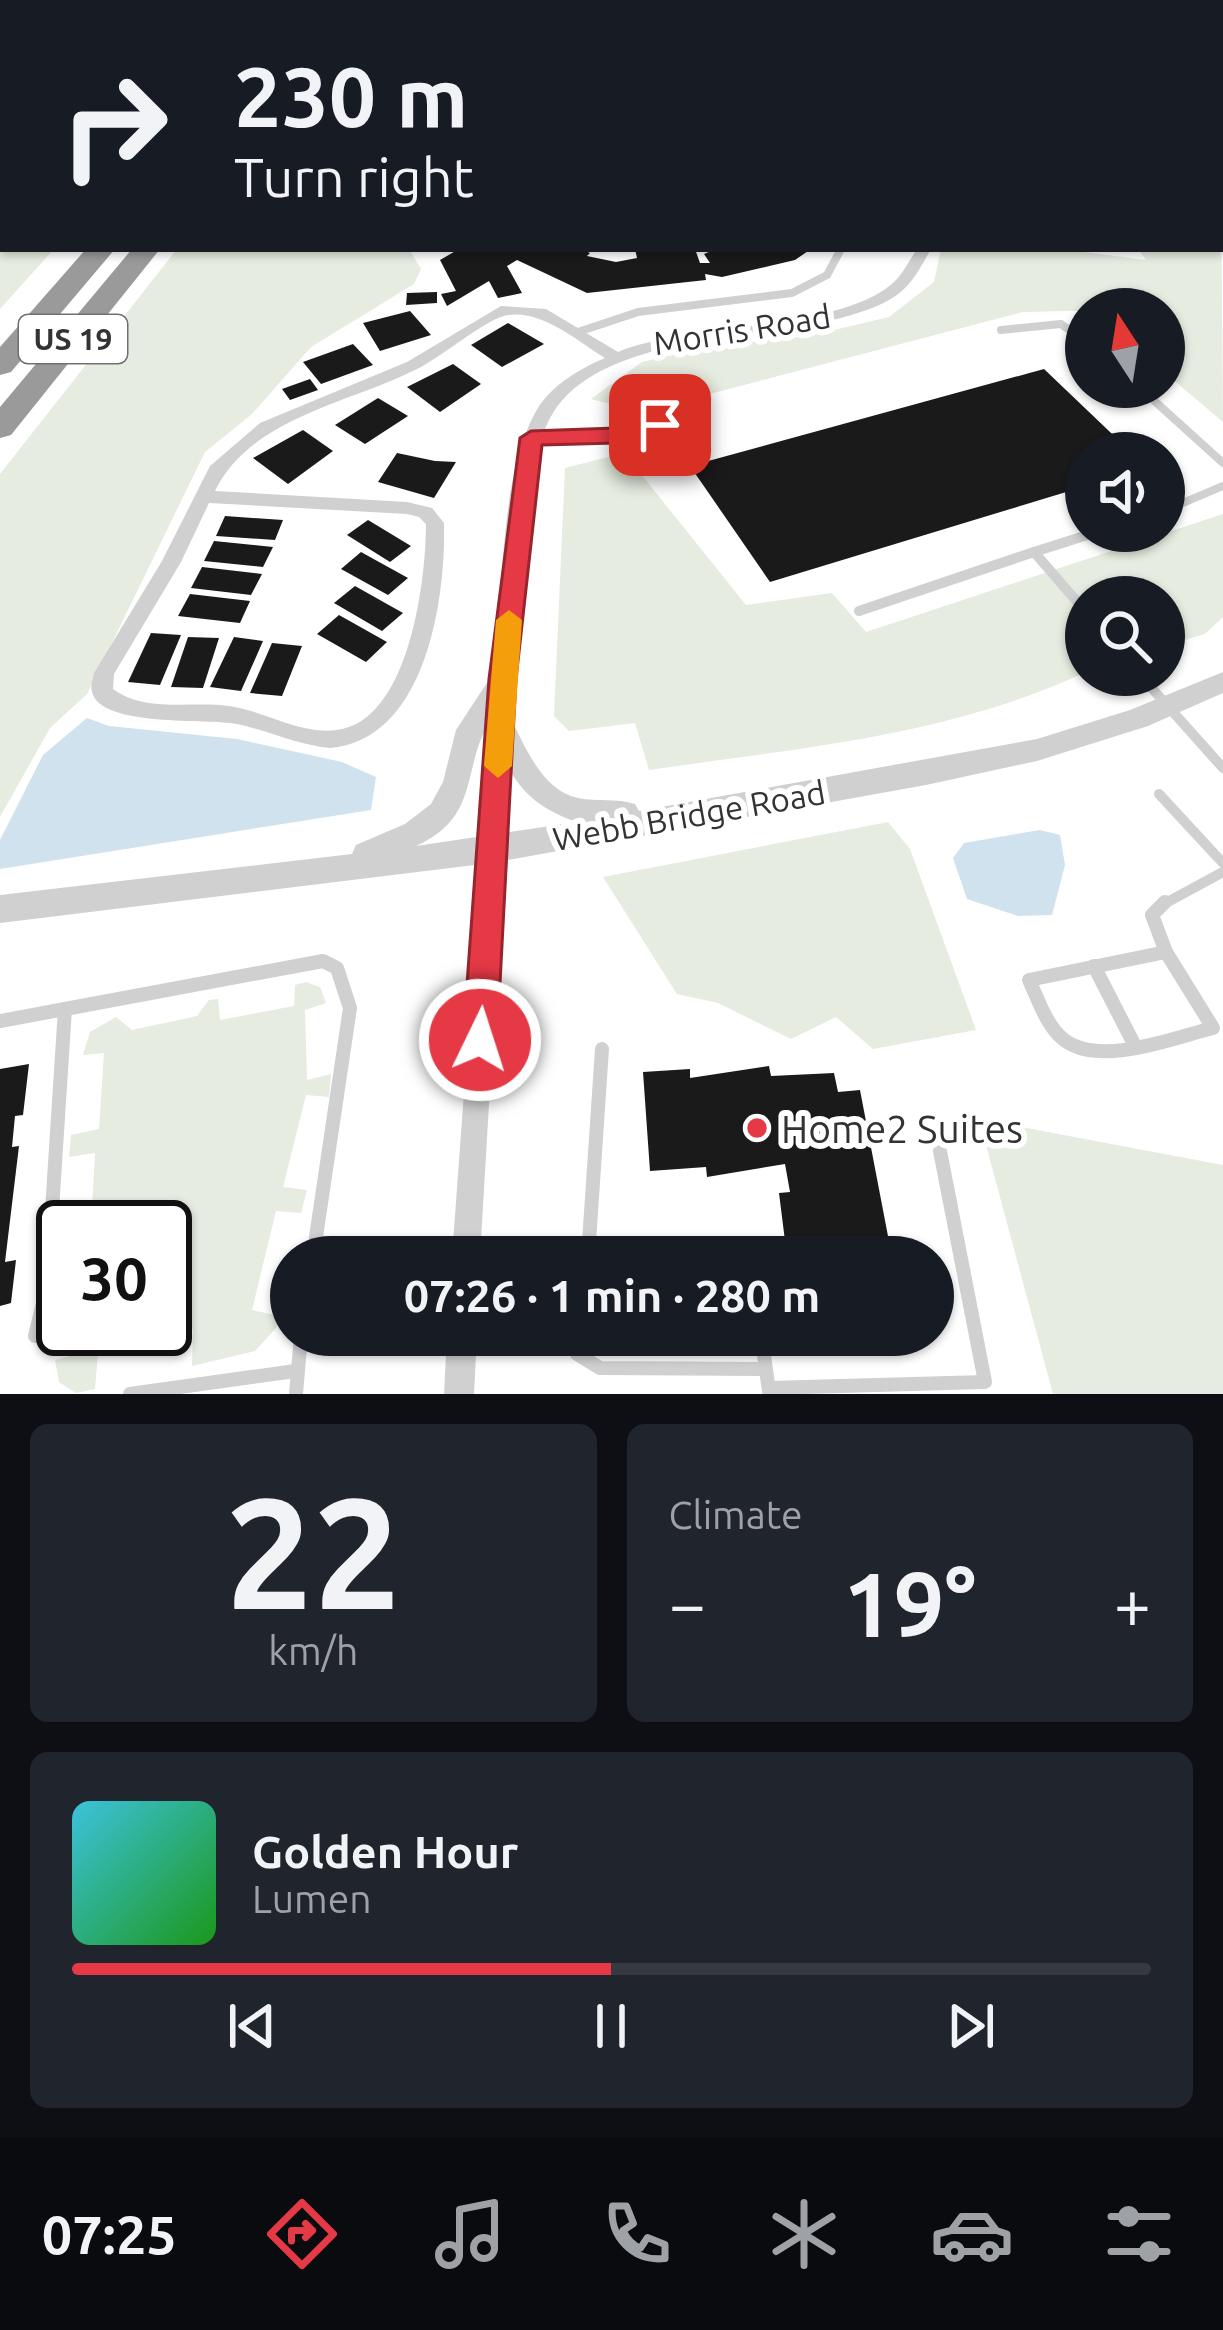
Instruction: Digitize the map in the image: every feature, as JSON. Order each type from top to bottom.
[{"type":"highway","name":"US 19","points":[[0,366],[97,252]]},
{"type":"highway","name":"US 19","points":[[0,428],[144,252]]},
{"type":"street","name":"Morris Road","points":[[467,1236],[503,679],[531,438],[541,416],[569,381],[613,356],[668,338],[838,315],[899,287],[922,252]]},
{"type":"street","points":[[205,497],[407,508],[431,517],[436,543],[430,606],[385,718],[347,738],[331,739],[231,715],[114,704],[102,692],[104,674],[216,470],[266,427],[413,365],[484,316],[501,311],[540,312],[613,356]]},
{"type":"street","points":[[338,867],[415,833],[441,813],[457,784],[470,730],[503,679]]},
{"type":"street","name":"Webb Bridge Road","points":[[0,909],[491,850],[1037,750],[1223,682]]},
{"type":"street","points":[[501,727],[530,783],[566,809],[605,814],[713,810]]},
{"type":"street","points":[[459,1394],[461,1356]]},
{"type":"lane","points":[[575,332],[638,312],[792,293],[827,275],[839,252]]},
{"type":"lane","points":[[1001,330],[1065,327]]},
{"type":"lane","points":[[1161,408],[1223,463]]},
{"type":"lane","points":[[531,438],[616,435],[660,425]]},
{"type":"lane","points":[[1185,502],[1223,486]]},
{"type":"lane","points":[[859,610],[1065,542]]},
{"type":"lane","points":[[1034,552],[1065,588]]},
{"type":"lane","points":[[1158,696],[1223,768]]},
{"type":"lane","points":[[1159,794],[1223,863]]},
{"type":"lane","points":[[1166,952],[1029,980],[1066,1042],[1086,1050],[1135,1046],[1213,1028],[1166,952],[1153,915],[1171,897],[1223,872]]},
{"type":"lane","points":[[0,1022],[323,961],[337,968],[350,1008],[316,1236]]},
{"type":"lane","points":[[1094,966],[1135,1046]]},
{"type":"lane","points":[[35,1336],[46,1287],[65,1009]]},
{"type":"lane","points":[[589,1236],[602,1049]]},
{"type":"lane","points":[[764,1356],[769,1391],[985,1382],[940,1151]]},
{"type":"lane","points":[[296,1394],[298,1356]]},
{"type":"lane","points":[[580,1356],[600,1368],[766,1369]]},
{"type":"lane","points":[[130,1394],[295,1371]]},
{"type":"shaded area","points":[[0,252],[51,252],[0,309]]},
{"type":"shaded area","points":[[175,252],[411,252],[421,269],[414,284],[311,347],[252,414],[205,452],[87,694],[50,728],[0,817],[0,474]]},
{"type":"shaded area","points":[[940,252],[1084,252],[1146,260],[1140,252],[1222,252],[1223,422],[1185,390],[1185,288],[1065,288],[1065,311],[1023,312],[641,412],[591,399],[642,362],[713,346],[813,335],[889,317],[934,282]]},
{"type":"shaded area","points":[[624,453],[746,605],[832,593],[866,632],[1108,552],[1185,552],[1185,527],[1223,514],[1223,617],[1205,634],[1185,640],[1185,576],[1065,576],[1065,681],[981,711],[872,737],[649,770],[635,723],[569,731],[554,716],[565,468]]},
{"type":"shaded area","points":[[888,822],[910,849],[976,1030],[873,1049],[836,1017],[791,1039],[718,1003],[677,994],[603,877]]},
{"type":"shaded area","points":[[306,982],[320,987],[326,1003],[305,1010],[307,1080],[331,1074],[329,1097],[306,1095],[283,1187],[307,1190],[301,1213],[276,1211],[252,1310],[270,1314],[270,1335],[255,1351],[192,1366],[192,1200],[92,1200],[95,1153],[69,1157],[71,1135],[99,1129],[104,1053],[83,1055],[90,1032],[116,1017],[132,1030],[197,1016],[209,1000],[218,999],[220,1020],[294,1006],[295,985]]},
{"type":"shaded area","points":[[979,1119],[1223,1165],[1223,1394],[1053,1394]]},
{"type":"shaded area","points":[[98,1356],[95,1389],[76,1393],[59,1382],[55,1360]]},
{"type":"water","points":[[87,718],[109,726],[237,739],[342,762],[376,777],[371,810],[0,869],[0,840],[43,755]]},
{"type":"water","points":[[1040,830],[1060,835],[1065,865],[1052,915],[1018,916],[967,899],[953,858],[964,843]]},
{"type":"building","points":[[454,252],[588,252],[587,256],[616,262],[637,258],[636,252],[696,252],[700,263],[710,263],[704,254],[709,252],[807,252],[795,260],[722,277],[705,274],[706,280],[587,293],[517,260],[507,266],[522,293],[498,298],[489,281],[447,306],[441,294],[456,291],[440,260]]},
{"type":"building","points":[[437,292],[437,303],[406,305],[407,293]]},
{"type":"building","points":[[410,311],[431,335],[380,351],[363,323]]},
{"type":"building","points":[[508,323],[544,344],[502,367],[471,345]]},
{"type":"building","points":[[353,344],[373,365],[321,384],[303,362]]},
{"type":"building","points":[[453,364],[481,384],[440,412],[407,387]]},
{"type":"building","points":[[1044,369],[1065,389],[1065,408],[1085,408],[1110,432],[1065,432],[1065,492],[770,582],[690,466]]},
{"type":"building","points":[[310,379],[318,390],[290,400],[282,389]]},
{"type":"building","points":[[378,398],[408,416],[365,444],[335,425]]},
{"type":"building","points":[[303,430],[333,451],[288,484],[253,458]]},
{"type":"building","points":[[397,453],[456,462],[434,498],[378,482]]},
{"type":"building","points":[[225,516],[283,520],[275,540],[216,536]]},
{"type":"building","points":[[368,520],[411,546],[390,562],[347,535]]},
{"type":"building","points":[[214,541],[273,547],[263,567],[204,561]]},
{"type":"building","points":[[361,552],[408,578],[388,595],[341,569]]},
{"type":"building","points":[[202,567],[262,574],[251,595],[191,588]]},
{"type":"building","points":[[355,586],[403,613],[382,631],[334,603]]},
{"type":"building","points":[[190,594],[250,601],[240,623],[178,616]]},
{"type":"building","points":[[339,615],[387,642],[366,662],[317,634]]},
{"type":"building","points":[[151,633],[181,635],[160,685],[128,682]]},
{"type":"building","points":[[188,637],[219,638],[203,688],[171,687]]},
{"type":"building","points":[[234,637],[263,641],[241,691],[210,687]]},
{"type":"building","points":[[272,643],[302,646],[282,696],[250,693]]},
{"type":"building","points":[[29,1064],[23,1115],[15,1116],[12,1147],[19,1146],[5,1262],[16,1260],[11,1303],[0,1306],[0,1069]]},
{"type":"building","name":"Home2 Suites","points":[[769,1066],[771,1076],[834,1073],[838,1092],[860,1090],[888,1236],[784,1236],[779,1193],[790,1192],[785,1164],[707,1177],[706,1167],[650,1171],[643,1072],[690,1069],[690,1078]]},
{"type":"slow traffic","points":[[498,766],[509,620]]},
{"type":"place","name":"Home2 Suites","points":[[757,1128]]},
{"type":"route","points":[[480,1040],[503,679],[531,438],[616,435],[660,425]]}]
